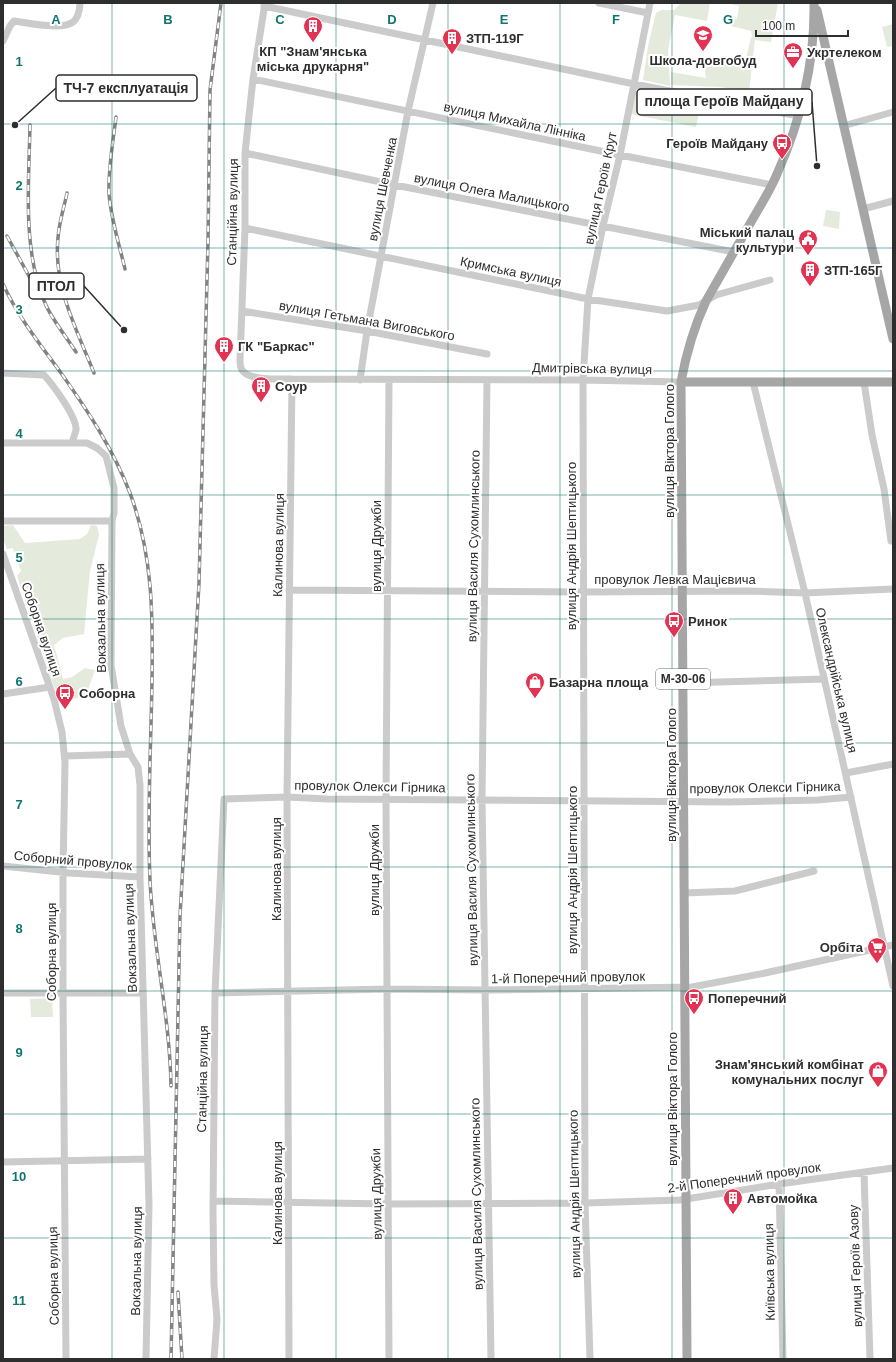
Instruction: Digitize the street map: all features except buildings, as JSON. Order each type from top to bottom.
[{"type":"main road","name":"вулиця Віктора Голого","points":[[687,1359],[681,382],[691,340],[706,301],[772,186],[785,155],[798,116],[810,60],[814,3]]},
{"type":"main road","points":[[814,3],[893,339]]},
{"type":"main road","points":[[810,60],[811,55],[818,51],[824,53],[827,58]]},
{"type":"main road","name":"Дмитрівська вулиця","points":[[681,382],[893,382]]},
{"type":"street","points":[[3,40],[14,21],[58,26],[70,24],[76,19],[80,3]]},
{"type":"street","name":"вулиця Шевченка","points":[[360,380],[380,256],[395,185],[408,111],[433,3]]},
{"type":"street","points":[[599,3],[627,6],[648,13]]},
{"type":"street","name":"вулиця Героїв Крут","points":[[583,380],[588,299],[620,155],[650,3]]},
{"type":"street","points":[[264,5],[634,84],[798,116]]},
{"type":"street","name":"Станційна вулиця","points":[[264,5],[253,79],[245,153],[245,228],[240,360],[242,370],[253,377],[292,379]]},
{"type":"street","name":"вулиця Михайла Лінніка","points":[[253,79],[772,186]]},
{"type":"street","points":[[843,126],[893,112]]},
{"type":"street","name":"вулиця Олега Малицького","points":[[245,153],[395,185],[734,252]]},
{"type":"street","points":[[863,209],[893,201]]},
{"type":"street","name":"Кримська вулиця","points":[[245,228],[588,299],[667,311],[699,305],[716,296],[770,280]]},
{"type":"street","name":"вулиця Гетьмана Виговського","points":[[242,311],[367,331],[487,354]]},
{"type":"street","points":[[3,373],[44,375],[53,386],[72,416],[76,429],[72,443]]},
{"type":"street","name":"Дмитрівська вулиця","points":[[292,379],[583,380],[681,382]]},
{"type":"street","name":"Калинова вулиця","points":[[289,1359],[287,797],[292,379]]},
{"type":"street","name":"вулиця Дружби","points":[[388,1359],[386,799],[389,380]]},
{"type":"street","name":"вулиця Василя Сухомлинського","points":[[487,380],[482,800],[491,1359]]},
{"type":"street","name":"вулиця Андрія Шептицького","points":[[583,380],[585,1203],[590,1359]]},
{"type":"street","name":"Олександрійська вулиця","points":[[753,382],[805,593],[893,986]]},
{"type":"street","points":[[864,382],[872,435],[884,488],[891,541]]},
{"type":"street","name":"Вокзальна вулиця","points":[[3,443],[87,443],[97,448],[106,456],[114,488],[114,513],[112,521],[110,665],[121,726],[130,754],[138,767],[140,785],[140,877],[149,1205],[146,1359]]},
{"type":"street","points":[[3,521],[112,521]]},
{"type":"street","name":"Соборна вулиця","points":[[3,554],[50,687],[60,722],[65,756],[62,993],[66,1359]]},
{"type":"street","name":"провулок Левка Мацієвича","points":[[289,590],[583,592],[746,590],[805,593],[893,589]]},
{"type":"street","points":[[683,683],[824,679]]},
{"type":"street","points":[[3,694],[50,687]]},
{"type":"street","points":[[65,756],[130,754]]},
{"type":"street","name":"провулок Олекси Гірника","points":[[846,773],[893,764]]},
{"type":"street","name":"провулок Олекси Гірника","points":[[224,799],[287,797],[327,799],[583,802],[729,802],[818,800],[851,797]]},
{"type":"street","name":"Станційна вулиця","points":[[214,1359],[217,1319],[214,1285],[213,1201],[215,993],[224,799]]},
{"type":"street","name":"Соборний провулок","points":[[3,866],[140,877]]},
{"type":"street","points":[[684,893],[735,891],[814,872]]},
{"type":"street","name":"1-й Поперечний провулок","points":[[215,993],[387,989],[485,990],[685,987],[764,973],[893,945]]},
{"type":"street","points":[[3,993],[143,993]]},
{"type":"street","points":[[3,1162],[148,1158]]},
{"type":"street","name":"2-й Поперечний провулок","points":[[213,1201],[388,1204],[585,1203],[686,1199],[893,1168]]},
{"type":"street","name":"вулиця Героїв Азову","points":[[864,1173],[870,1359]]},
{"type":"street","name":"Київська вулиця","points":[[779,1184],[783,1359]]},
{"type":"green space","points":[[681,3],[710,3],[707,21],[675,15],[668,50],[670,86],[643,80],[648,46],[656,13],[661,10],[674,10]]},
{"type":"green space","points":[[726,3],[778,3],[771,42],[755,40],[749,92],[720,87],[671,85],[671,72],[706,78],[704,64],[706,57],[745,64],[752,37],[751,31],[723,24],[725,18],[737,19],[739,6]]},
{"type":"green space","points":[[893,24],[893,46],[887,47],[882,27]]},
{"type":"green space","points":[[636,87],[686,96],[689,105],[700,108],[696,127],[630,114]]},
{"type":"green space","points":[[826,210],[840,212],[839,229],[823,226]]},
{"type":"green space","points":[[13,525],[25,543],[80,539],[87,534],[91,525],[97,526],[99,535],[90,571],[84,634],[63,638],[54,645],[63,679],[72,677],[85,668],[95,670],[86,695],[67,701],[58,696],[17,576],[21,571],[13,548],[7,549],[3,539],[3,526]]},
{"type":"green space","points":[[52,998],[53,1017],[31,1017],[30,999]]},
{"type":"railway","points":[[171,1359],[180,916],[199,583],[208,242],[210,90],[221,3]]},
{"type":"railway","points":[[116,117],[110,165],[109,194],[113,222],[125,269]]},
{"type":"railway","points":[[30,125],[28,216],[33,261],[45,303],[76,352]]},
{"type":"railway","points":[[67,193],[60,221],[57,256],[59,273],[68,307],[94,373]]},
{"type":"railway","points":[[7,236],[35,287]]},
{"type":"railway","points":[[3,284],[22,319],[81,402],[108,446],[130,493],[138,516],[143,539],[152,609],[149,805],[150,880],[154,932],[168,1034],[171,1086]]},
{"type":"railway","points":[[178,1292],[182,1359]]},
{"type":"place","name":"КП \"Знам'янська міська друкарня\"","points":[[313,43]]},
{"type":"place","name":"Школа-довгобуд","points":[[703,52]]},
{"type":"place","name":"ЗТП-119Г","points":[[452,55]]},
{"type":"place","name":"Укртелеком","points":[[793,69]]},
{"type":"place","name":"ТЧ-7 експлуатація","points":[[15,125]]},
{"type":"place","name":"Героїв Майдану","points":[[782,160]]},
{"type":"place","name":"площа Героїв Майдану","points":[[817,166]]},
{"type":"place","name":"Міський палац культури","points":[[808,256]]},
{"type":"place","name":"ЗТП-165Г","points":[[810,287]]},
{"type":"place","name":"ПТОЛ","points":[[124,330]]},
{"type":"place","name":"ГК \"Баркас\"","points":[[224,363]]},
{"type":"place","name":"Соур","points":[[261,403]]},
{"type":"place","name":"Ринок","points":[[674,638]]},
{"type":"place","name":"Базарна площа","points":[[535,699]]},
{"type":"place","name":"Соборна","points":[[65,710]]},
{"type":"place","name":"Орбіта","points":[[877,964]]},
{"type":"place","name":"Поперечний","points":[[694,1015]]},
{"type":"place","name":"Знам'янський комбінат комунальних послуг","points":[[878,1088]]},
{"type":"place","name":"Автомойка","points":[[733,1215]]}]
